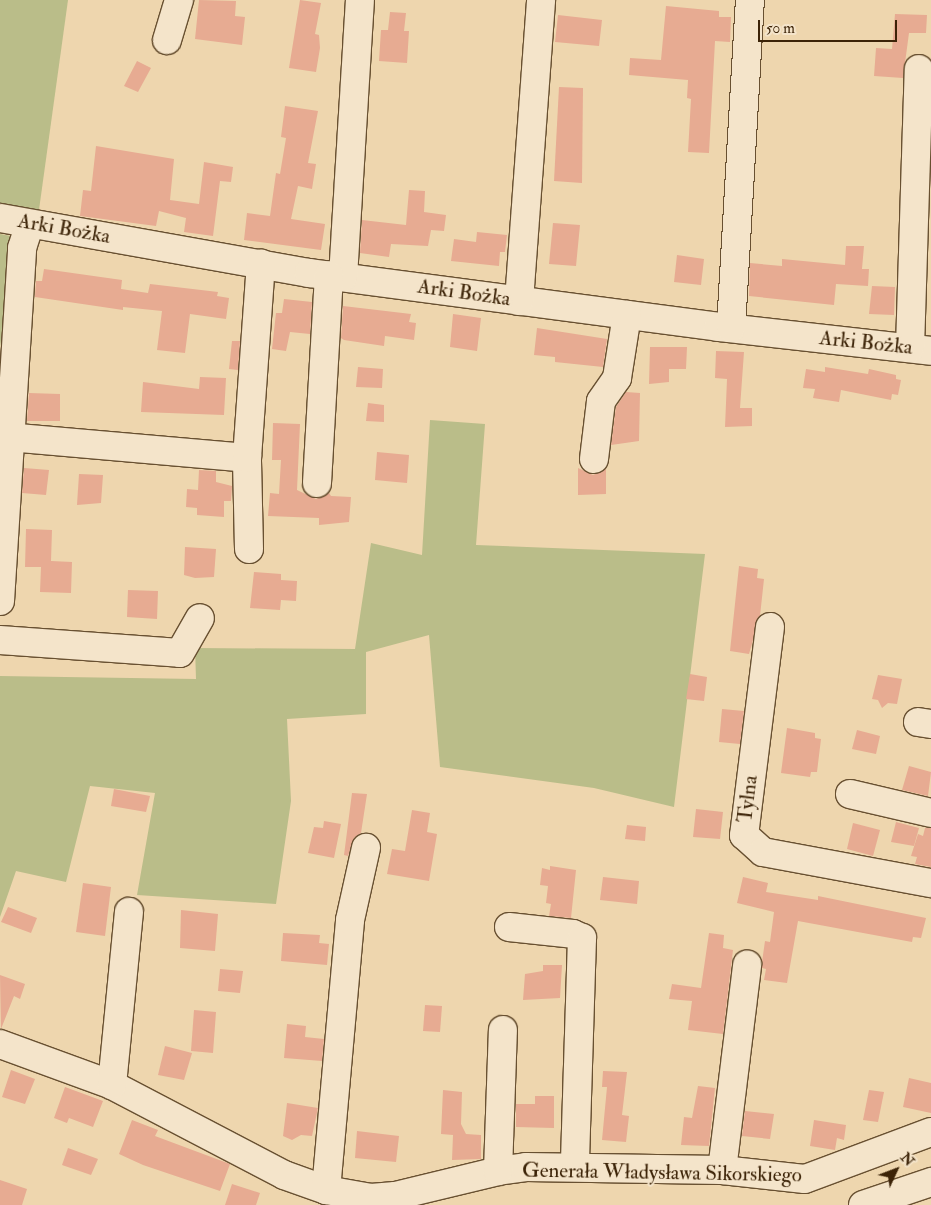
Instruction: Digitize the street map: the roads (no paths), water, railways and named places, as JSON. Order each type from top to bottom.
[{"type":"street","points":[[166,40],[179,0]]},
{"type":"street","points":[[318,483],[360,0]]},
{"type":"street","points":[[519,300],[541,0]]},
{"type":"street","points":[[731,328],[750,0]]},
{"type":"street","points":[[919,68],[920,350]]},
{"type":"street","name":"Arki Bożka","points":[[0,218],[336,276],[627,315],[920,350]]},
{"type":"street","points":[[0,601],[8,437],[22,248],[30,224]]},
{"type":"street","points":[[249,549],[247,458],[261,264]]},
{"type":"street","points":[[594,459],[601,401],[617,378],[627,315]]},
{"type":"street","points":[[8,437],[247,458]]},
{"type":"street","points":[[0,640],[17,644],[180,653],[200,618]]},
{"type":"street","name":"Tylna","points":[[770,627],[744,835],[763,852],[931,883]]},
{"type":"street","points":[[850,794],[931,813]]},
{"type":"street","points":[[326,1190],[350,920],[366,848]]},
{"type":"street","points":[[112,1085],[129,912]]},
{"type":"street","points":[[509,927],[573,934],[582,938],[575,1166]]},
{"type":"street","points":[[722,1170],[747,965]]},
{"type":"street","points":[[498,1171],[503,1030]]},
{"type":"street","name":"Generała Władysława Sikorskiego","points":[[0,1044],[112,1085],[284,1174],[326,1190],[371,1198],[395,1196],[498,1171],[575,1166],[722,1170],[805,1179],[931,1132]]},
{"type":"street","points":[[863,1205],[931,1182]]}]
